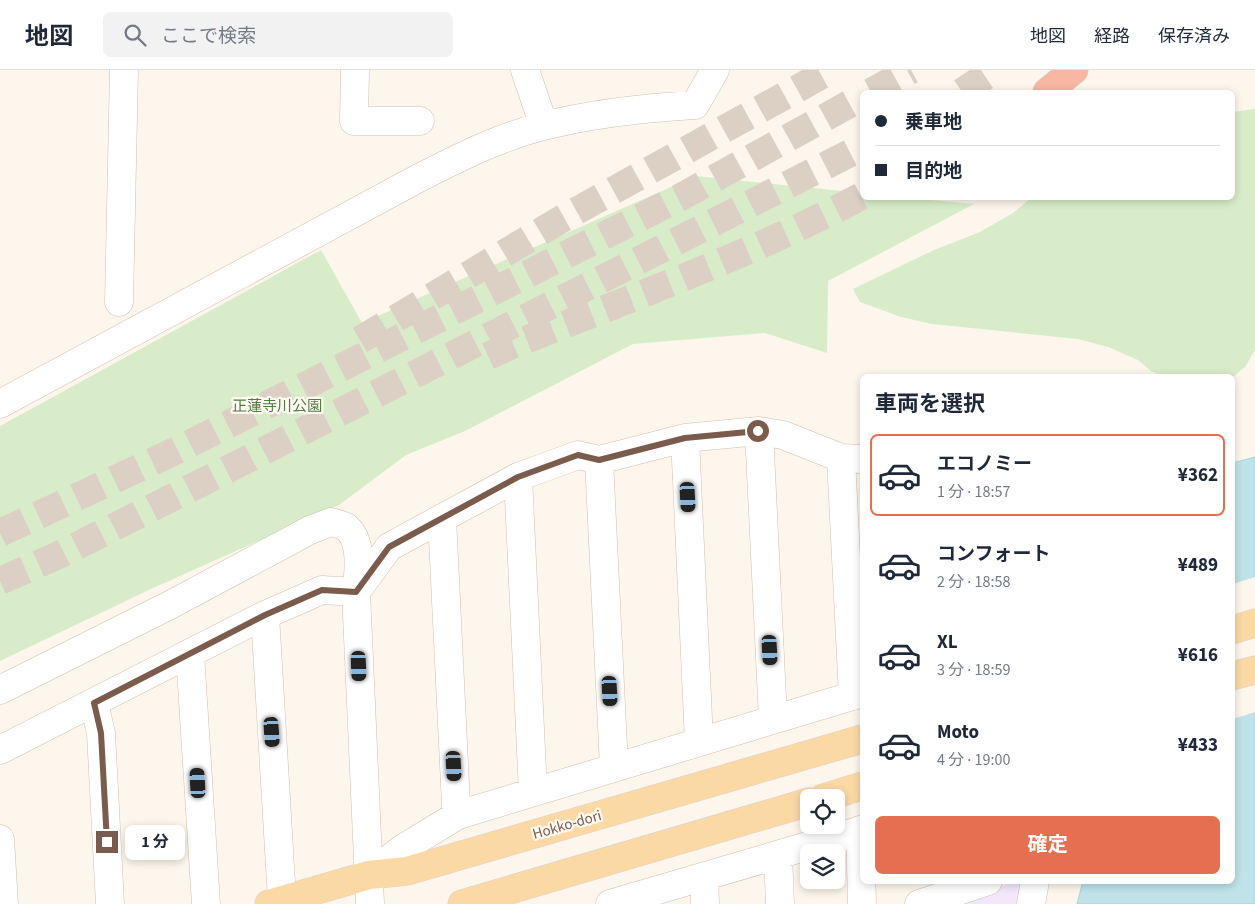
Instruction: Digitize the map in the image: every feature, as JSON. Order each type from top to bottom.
[{"type":"highway","points":[[1049,90],[1074,70]]},
{"type":"main road","points":[[1235,629],[1255,623]]},
{"type":"main road","points":[[1235,675],[1255,670]]},
{"type":"main road","name":"Hokko-dori","points":[[276,902],[368,875],[407,871],[860,740]]},
{"type":"main road","points":[[845,791],[860,787]]},
{"type":"main road","points":[[462,904],[800,805]]},
{"type":"street","points":[[119,302],[124,70]]},
{"type":"street","points":[[355,70],[354,121],[420,122]]},
{"type":"street","points":[[525,70],[544,126]]},
{"type":"street","points":[[0,404],[417,179],[466,155],[513,135],[544,126],[631,109],[695,105],[716,70]]},
{"type":"street","points":[[758,431],[773,719]]},
{"type":"street","points":[[356,592],[389,547],[518,477],[578,455],[599,460],[685,438],[758,431],[783,435],[852,458],[858,694],[458,815],[402,849],[368,875]]},
{"type":"street","points":[[685,438],[700,741]]},
{"type":"street","points":[[599,460],[614,767]]},
{"type":"street","points":[[518,477],[533,792]]},
{"type":"street","points":[[442,518],[458,815]]},
{"type":"street","points":[[0,690],[170,605],[310,530],[331,522],[346,527],[358,553],[359,571],[356,592],[370,904]]},
{"type":"street","points":[[0,750],[265,615],[322,590],[356,592]]},
{"type":"street","points":[[265,615],[276,902]]},
{"type":"street","points":[[190,654],[206,904]]},
{"type":"street","points":[[94,703],[101,733],[110,904]]},
{"type":"street","points":[[619,903],[860,831]]},
{"type":"street","points":[[0,839],[4,904]]},
{"type":"street","points":[[778,855],[780,904]]},
{"type":"street","points":[[704,877],[705,904]]},
{"type":"street","points":[[862,884],[862,904]]},
{"type":"street","points":[[919,904],[979,884]]},
{"type":"street","points":[[1031,904],[1034,884]]},
{"type":"shaded area","points":[[1009,884],[1022,884],[1017,904],[951,904]]},
{"type":"green space","points":[[1255,109],[1255,350],[1245,367],[1235,375],[1158,374],[1151,371],[1138,360],[1108,347],[1078,339],[932,324],[901,317],[860,302],[853,289],[934,250],[980,232],[1013,213],[1029,200],[1235,200],[1235,112]]},
{"type":"green space","name":"正蓮寺川公園","points":[[696,176],[860,193],[860,200],[931,200],[974,204],[828,281],[827,353],[765,333],[633,344],[465,431],[406,455],[339,505],[151,589],[0,661],[0,426],[321,250],[362,323]]},
{"type":"water","points":[[1255,457],[1255,904],[1077,904],[1082,884],[1235,884],[1235,462]]},
{"type":"pier","points":[[1255,577],[1255,712],[1235,718],[1235,583]]},
{"type":"tunnel","points":[[360,340],[560,220],[831,70]]},
{"type":"tunnel","points":[[875,90],[911,70]]},
{"type":"tunnel","points":[[965,90],[995,70]]},
{"type":"tunnel","points":[[0,533],[169,454],[681,197],[860,98]]},
{"type":"tunnel","points":[[0,581],[61,554],[860,148]]},
{"type":"tunnel","points":[[488,356],[733,257],[860,197]]},
{"type":"route","points":[[107,842],[101,733],[94,703],[265,615],[322,590],[356,592],[389,547],[518,477],[578,455],[599,460],[685,438],[758,431]]}]
